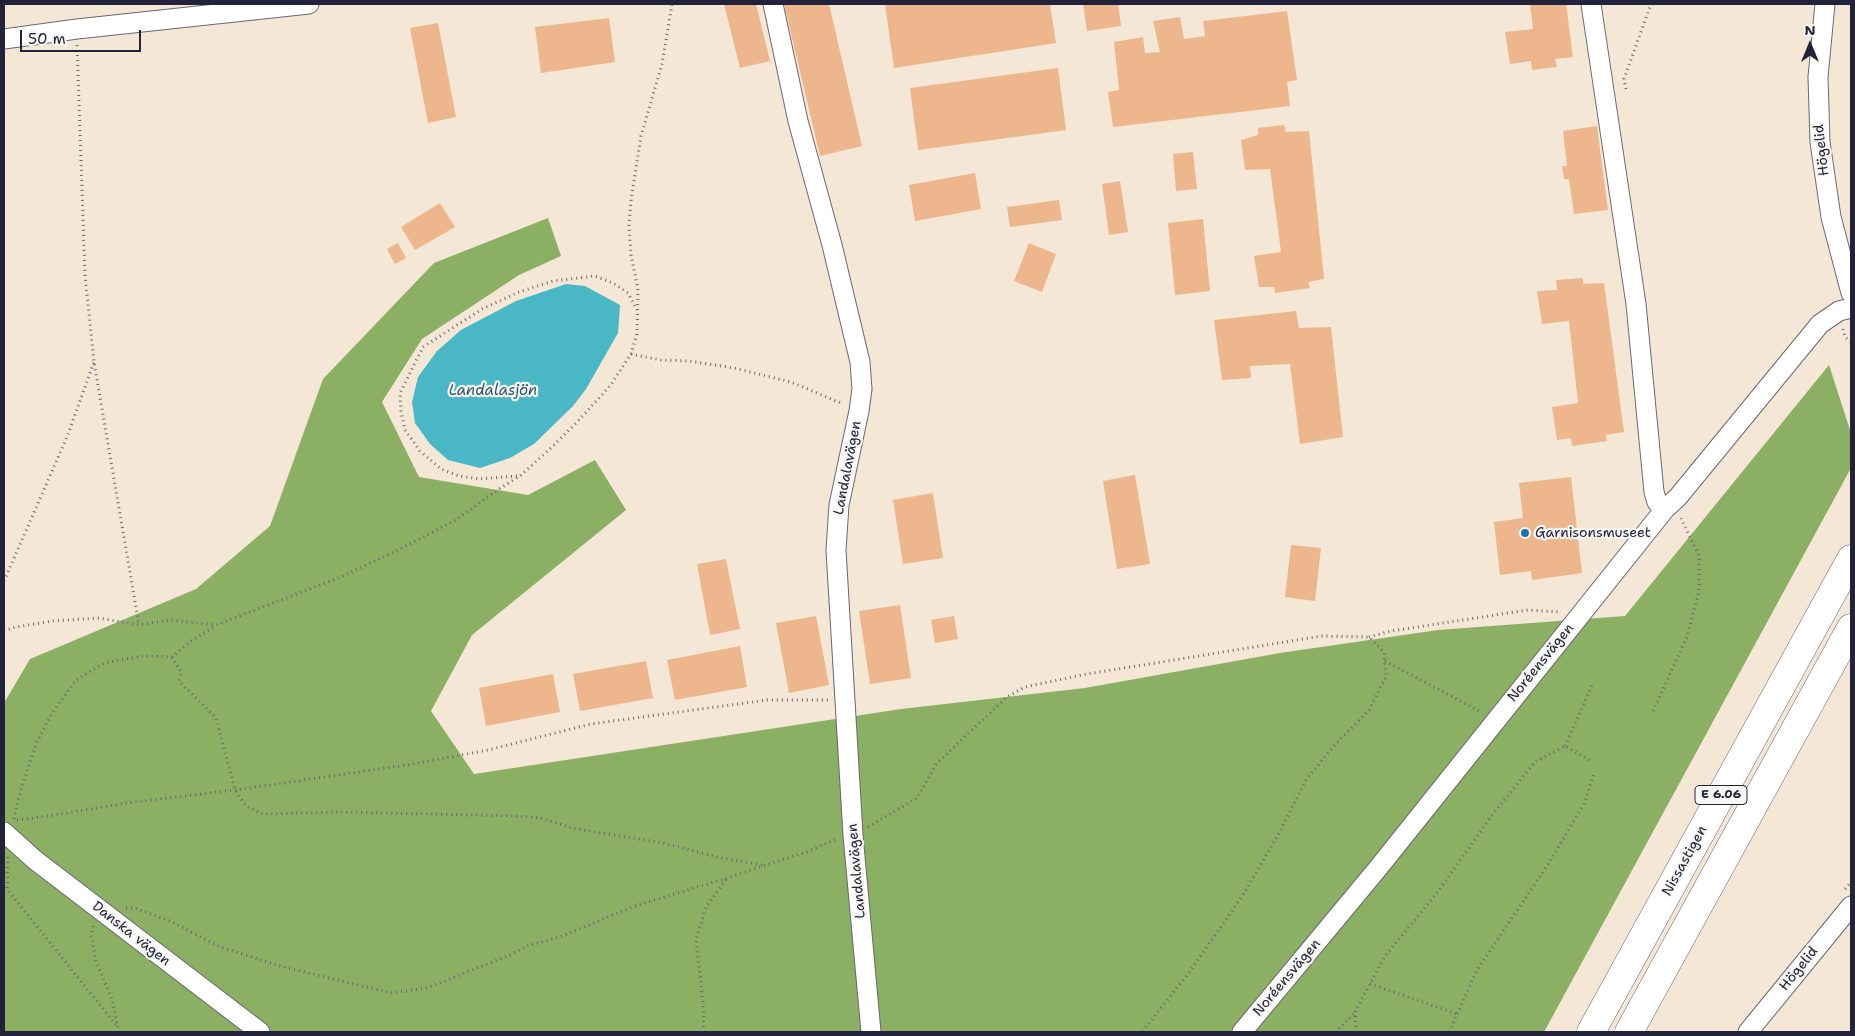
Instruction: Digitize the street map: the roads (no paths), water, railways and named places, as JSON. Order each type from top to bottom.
[{"type":"highway","name":"Nissastigen","points":[[1591,1032],[1851,559]]},
{"type":"highway","name":"E 6.06","points":[[1629,1032],[1851,628]]},
{"type":"highway","name":"E 6.06","points":[[1648,1032],[1699,906]]},
{"type":"street","points":[[4,39],[77,29],[309,4]]},
{"type":"street","name":"Landalavägen","points":[[773,4],[798,121],[832,245],[860,362],[862,389],[860,411],[839,505],[836,550],[853,835],[871,1032]]},
{"type":"street","points":[[1591,4],[1636,304],[1654,492],[1657,502],[1669,506]]},
{"type":"street","name":"Högelid","points":[[1825,4],[1818,77],[1820,142],[1831,217],[1851,293]]},
{"type":"street","name":"Noréensvägen","points":[[1242,1032],[1379,867],[1581,613],[1820,324],[1839,311],[1851,308]]},
{"type":"street","name":"Danska vägen","points":[[9,826],[35,860],[260,1032]]},
{"type":"street","name":"Högelid","points":[[1748,1032],[1848,918]]},
{"type":"water","name":"Landalasjön","points":[[566,284],[585,286],[620,305],[618,333],[586,389],[573,406],[534,444],[510,458],[480,468],[448,460],[430,444],[415,423],[412,402],[418,377],[437,351],[461,330],[516,301]]},
{"type":"place","name":"Garnisonsmuseet","points":[[1525,533]]}]
